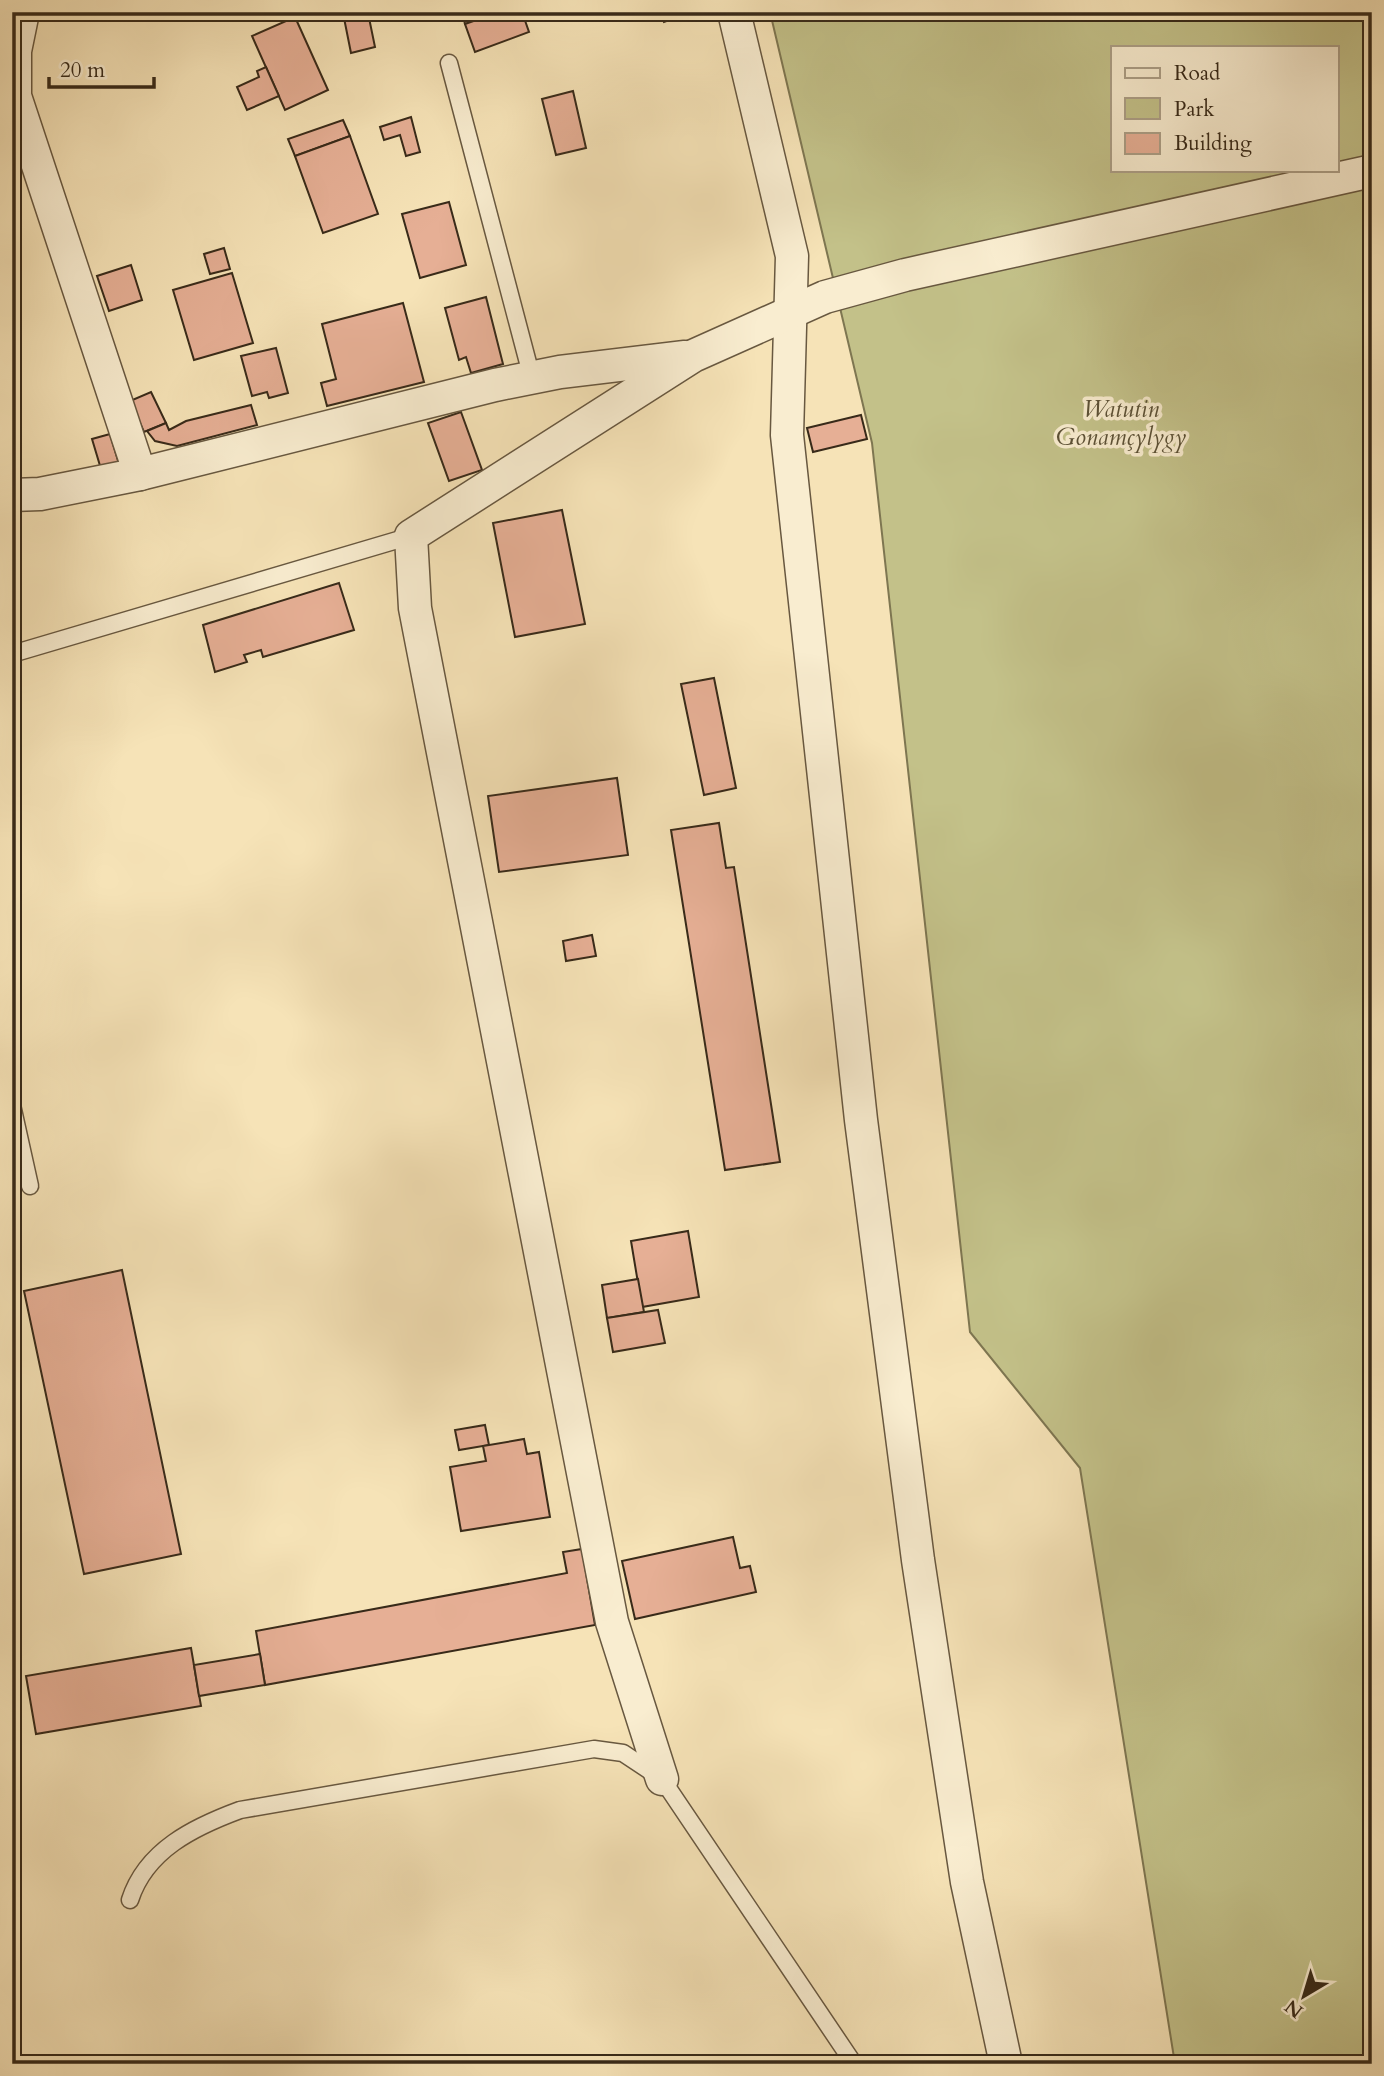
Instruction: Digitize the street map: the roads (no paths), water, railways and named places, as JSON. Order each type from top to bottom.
[{"type":"street","points":[[23,12],[15,51],[15,96],[140,474]]},
{"type":"street","points":[[734,12],[792,256],[788,312],[787,435],[861,1120],[918,1560],[965,1869],[1006,2064]]},
{"type":"street","points":[[662,1779],[612,1622],[415,608],[411,536],[693,356],[825,297],[905,275],[1372,171]]},
{"type":"street","points":[[12,495],[40,494],[140,474],[532,378],[693,356]]},
{"type":"lane","points":[[449,62],[532,378]]},
{"type":"lane","points":[[12,654],[411,536]]},
{"type":"lane","points":[[12,1105],[30,1186]]},
{"type":"lane","points":[[130,1900],[136,1880],[178,1839],[203,1824],[240,1810],[594,1749],[623,1754],[662,1779],[854,2064]]},
{"type":"park label","name":"Watutin Gonamçylygy","points":[[1121,423]]}]
